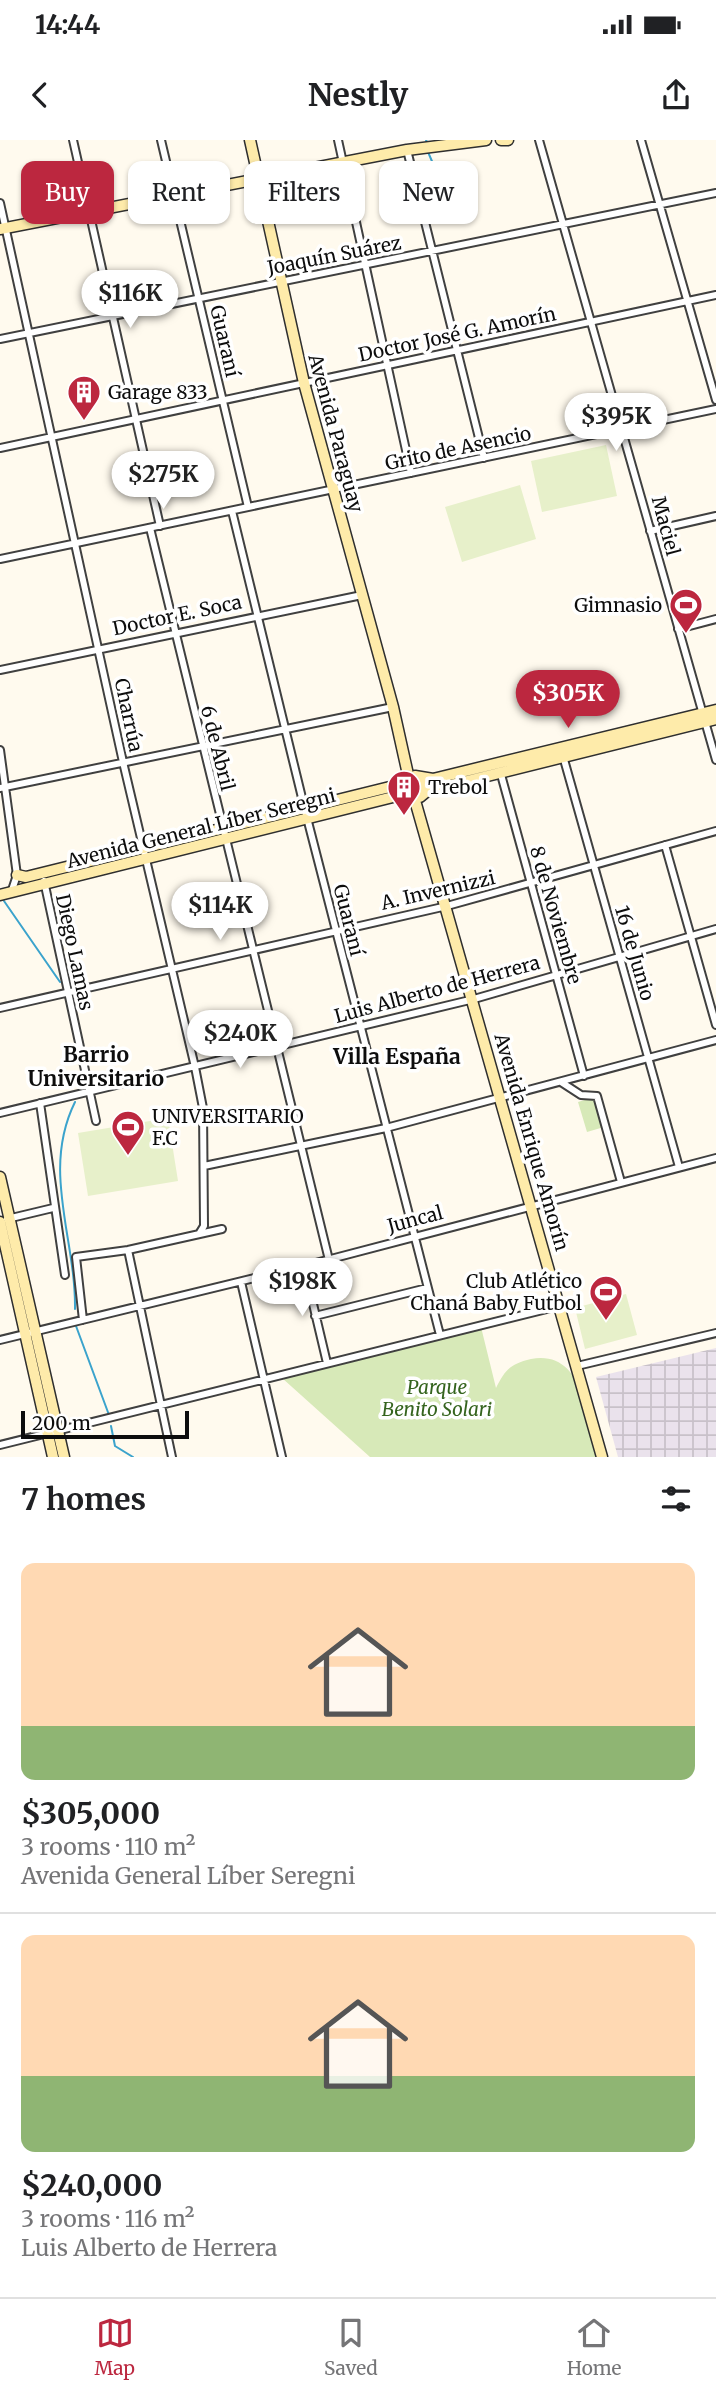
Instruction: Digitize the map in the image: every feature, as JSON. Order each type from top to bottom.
[{"type":"street","points":[[73,140],[78,161]]},
{"type":"street","name":"Guaraní","points":[[161,140],[166,161]]},
{"type":"street","name":"Avenida Paraguay","points":[[250,140],[255,161]]},
{"type":"street","points":[[338,140],[341,161]]},
{"type":"street","points":[[355,161],[447,142],[486,140]]},
{"type":"street","points":[[501,140],[508,140]]},
{"type":"street","name":"Maciel","points":[[539,140],[716,760]]},
{"type":"street","points":[[642,140],[716,400]]},
{"type":"street","points":[[407,150],[484,458]]},
{"type":"street","name":"Joaquín Suárez","points":[[0,339],[716,193]]},
{"type":"street","name":"Charrúa","points":[[0,203],[3,229],[30,333],[123,762],[203,1108],[204,1226],[199,1234]]},
{"type":"street","points":[[3,229],[28,224]]},
{"type":"street","points":[[92,224],[160,526]]},
{"type":"street","name":"Guaraní","points":[[181,224],[247,507]]},
{"type":"street","name":"Avenida Paraguay","points":[[269,224],[304,383],[332,491],[414,779]]},
{"type":"street","points":[[354,224],[411,473]]},
{"type":"street","name":"Doctor José G. Amorín","points":[[0,448],[716,295]]},
{"type":"street","name":"Grito de Asencio","points":[[0,559],[716,410]]},
{"type":"street","name":"Guaraní","points":[[232,511],[306,815],[440,1335]]},
{"type":"street","points":[[650,531],[716,516]]},
{"type":"street","name":"6 de Abril","points":[[150,528],[201,746],[329,1260]]},
{"type":"street","name":"Doctor E. Soca","points":[[0,670],[362,595]]},
{"type":"street","points":[[678,629],[716,619]]},
{"type":"street","points":[[3,787],[393,707]]},
{"type":"street","name":"Avenida General Líber Seregni","points":[[704,718],[716,710]]},
{"type":"street","name":"Avenida General Líber Seregni","points":[[306,815],[414,779],[499,767],[704,718],[716,719]]},
{"type":"street","points":[[0,750],[17,875],[5,894]]},
{"type":"street","name":"16 de Junio","points":[[562,752],[679,1167]]},
{"type":"street","name":"Avenida General Líber Seregni","points":[[17,875],[26,877],[146,854],[306,815],[412,796],[499,767]]},
{"type":"street","name":"8 de Noviembre","points":[[499,767],[584,1076]]},
{"type":"street","name":"Avenida Enrique Amorín","points":[[414,779],[426,792],[427,836]]},
{"type":"street","name":"Avenida Enrique Amorín","points":[[414,779],[412,796],[427,836],[603,1457]]},
{"type":"street","name":"A. Invernizzi","points":[[0,1008],[335,929],[447,906],[716,831]]},
{"type":"street","points":[[665,845],[716,1025]]},
{"type":"street","name":"Avenida General Líber Seregni","points":[[5,894],[146,854]]},
{"type":"street","name":"Diego Lamas","points":[[44,873],[44,885],[96,1121]]},
{"type":"street","name":"Luis Alberto de Herrera","points":[[0,1113],[474,999],[716,929]]},
{"type":"street","points":[[204,1166],[386,1128],[716,1040]]},
{"type":"street","points":[[561,1082],[581,1095],[597,1096],[621,1182]]},
{"type":"street","points":[[40,1103],[53,1208],[65,1275]]},
{"type":"street","name":"Juncal","points":[[0,1340],[329,1260],[413,1235],[716,1158]]},
{"type":"street","points":[[0,1177],[3,1220],[64,1457]]},
{"type":"street","points":[[3,1220],[53,1208]]},
{"type":"street","points":[[83,1320],[76,1256],[128,1250],[222,1229]]},
{"type":"street","points":[[128,1250],[137,1306],[173,1457]]},
{"type":"street","points":[[304,1266],[327,1363]]},
{"type":"street","points":[[241,1282],[282,1457]]},
{"type":"street","points":[[316,1316],[427,1288]]},
{"type":"street","points":[[0,1445],[559,1306]]},
{"type":"street","points":[[30,1333],[53,1457]]},
{"type":"street","points":[[577,1366],[716,1333]]},
{"type":"shaded area","points":[[716,1348],[716,1457],[618,1457],[596,1377]]},
{"type":"green space","points":[[606,445],[617,496],[542,512],[531,461]]},
{"type":"green space","points":[[520,485],[536,539],[462,562],[445,507]]},
{"type":"green space","points":[[595,1097],[604,1127],[587,1132],[578,1102]]},
{"type":"green space","name":"UNIVERSITARIO F.C","points":[[168,1118],[178,1181],[88,1196],[78,1133]]},
{"type":"green space","name":"Club Atlético Chaná Baby Futbol","points":[[626,1294],[637,1335],[585,1349],[575,1308]]},
{"type":"green space","name":"Parque Benito Solari","points":[[481,1327],[496,1388],[509,1369],[531,1359],[549,1359],[563,1365],[573,1376],[587,1407],[599,1457],[370,1457],[282,1378]]},
{"type":"waterway","points":[[428,152],[432,161]]},
{"type":"waterway","points":[[4,901],[60,982]]},
{"type":"waterway","points":[[75,1102],[65,1128],[60,1179],[71,1256],[75,1309]]},
{"type":"waterway","points":[[76,1326],[109,1415]]},
{"type":"waterway","points":[[111,1426],[115,1446],[133,1457]]},
{"type":"place","name":"Garage 833","points":[[84,422]]},
{"type":"place","name":"Gimnasio","points":[[686,635]]},
{"type":"place","name":"Trebol","points":[[404,817]]},
{"type":"place","name":"UNIVERSITARIO F.C","points":[[128,1157]]},
{"type":"place","name":"Club Atlético Chaná Baby Futbol","points":[[606,1322]]},
{"type":"district","name":"Villa España","points":[[397,1056]]},
{"type":"district","name":"Barrio Universitario","points":[[96,1066]]}]
